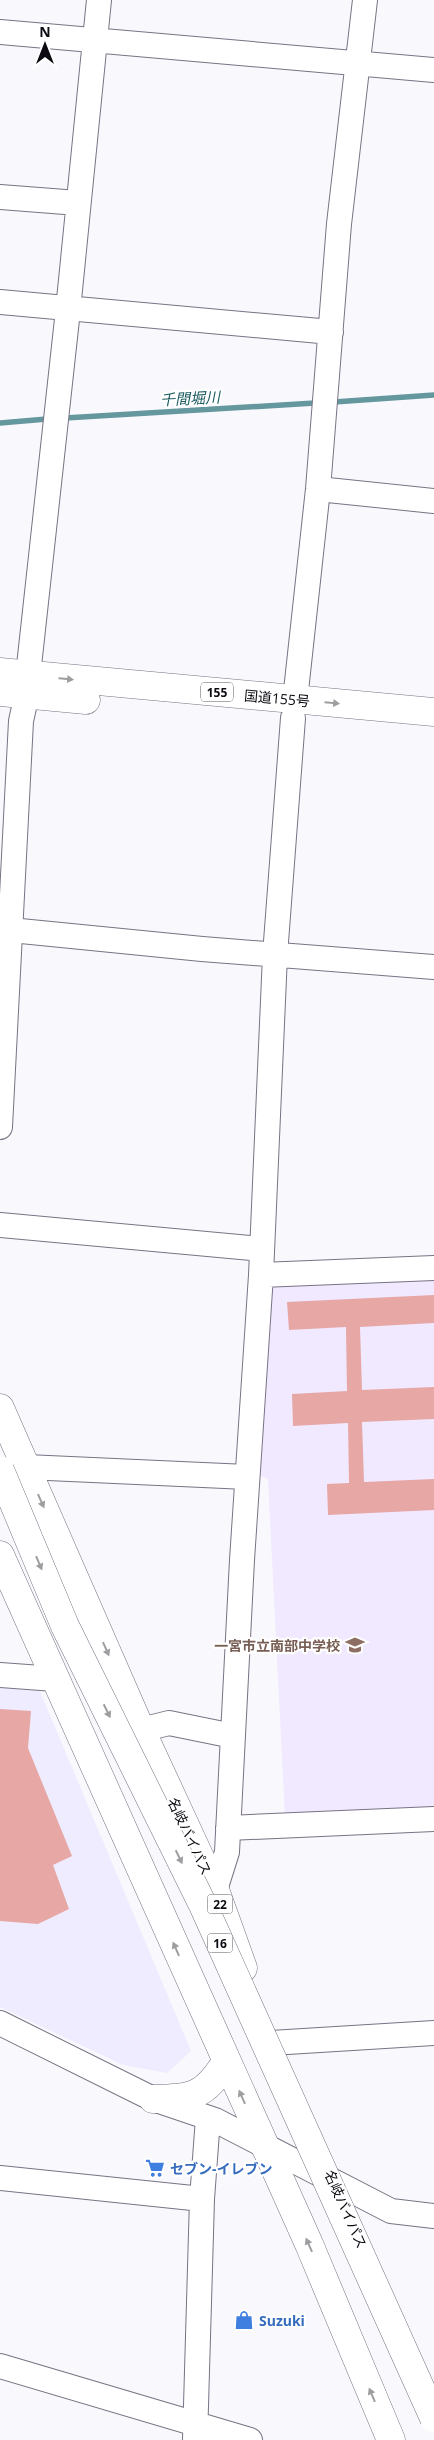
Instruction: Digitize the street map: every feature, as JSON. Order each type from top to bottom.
[{"type":"highway","name":"国道155号","points":[[0,672],[28,685]]},
{"type":"highway","name":"国道155号","points":[[0,692],[28,685],[294,709],[434,731]]},
{"type":"highway","name":"国道155号","points":[[294,709],[434,712]]},
{"type":"highway","name":"名岐バイパス","points":[[0,1408],[13,1468],[141,1730],[215,1890],[271,2043],[434,2404]]},
{"type":"highway","name":"16","points":[[13,1468],[65,1626],[203,1905],[434,2418]]},
{"type":"highway","points":[[0,1555],[309,2244],[391,2440]]},
{"type":"highway","points":[[153,2099],[185,2098],[198,2092],[216,2079],[226,2062]]},
{"type":"street","points":[[0,1127],[5,930],[21,721],[28,685],[99,0]]},
{"type":"street","points":[[215,1890],[227,1852],[247,1477],[261,1275],[275,955],[294,709],[318,489],[339,224],[365,0]]},
{"type":"street","points":[[0,32],[434,70]]},
{"type":"street","points":[[0,196],[78,203]]},
{"type":"street","points":[[0,302],[68,310],[331,332]]},
{"type":"street","points":[[318,489],[434,501]]},
{"type":"street","points":[[5,930],[275,955],[434,967]]},
{"type":"street","points":[[0,1225],[262,1249]]},
{"type":"street","points":[[261,1275],[434,1268]]},
{"type":"street","points":[[13,1468],[247,1477]]},
{"type":"street","points":[[0,1675],[55,1679]]},
{"type":"street","points":[[141,1730],[169,1724],[233,1736]]},
{"type":"street","points":[[228,1828],[434,1819]]},
{"type":"street","points":[[0,2023],[153,2099],[208,2118],[391,2211],[434,2216]]},
{"type":"street","points":[[271,2043],[434,2033]]},
{"type":"street","points":[[195,2432],[202,2199],[208,2118]]},
{"type":"street","points":[[0,2178],[202,2199]]},
{"type":"street","points":[[0,2366],[195,2432],[250,2440]]},
{"type":"shaded area","name":"一宮市立南部中学校","points":[[434,1279],[434,1810],[285,1817],[268,1479],[256,1474],[270,1287]]},
{"type":"shaded area","points":[[0,1675],[34,1677],[191,2051],[167,2073],[123,2065],[0,2007]]},
{"type":"building","points":[[434,1295],[434,1323],[360,1327],[362,1390],[434,1387],[434,1419],[362,1422],[364,1482],[434,1479],[434,1510],[328,1515],[327,1484],[349,1483],[348,1423],[293,1426],[292,1394],[347,1391],[346,1327],[289,1330],[287,1302]]},
{"type":"building","points":[[0,1709],[31,1711],[28,1748],[72,1856],[53,1865],[69,1909],[38,1924],[0,1921]]},
{"type":"waterway","name":"千間堀川","points":[[334,402],[434,395]]},
{"type":"waterway","name":"千間堀川","points":[[65,418],[315,403]]},
{"type":"waterway","name":"千間堀川","points":[[0,423],[47,419]]},
{"type":"place","name":"一宮市立南部中学校","points":[[355,1645]]},
{"type":"place","name":"セブン-イレブン","points":[[155,2168]]},
{"type":"place","name":"Suzuki","points":[[244,2320]]}]
